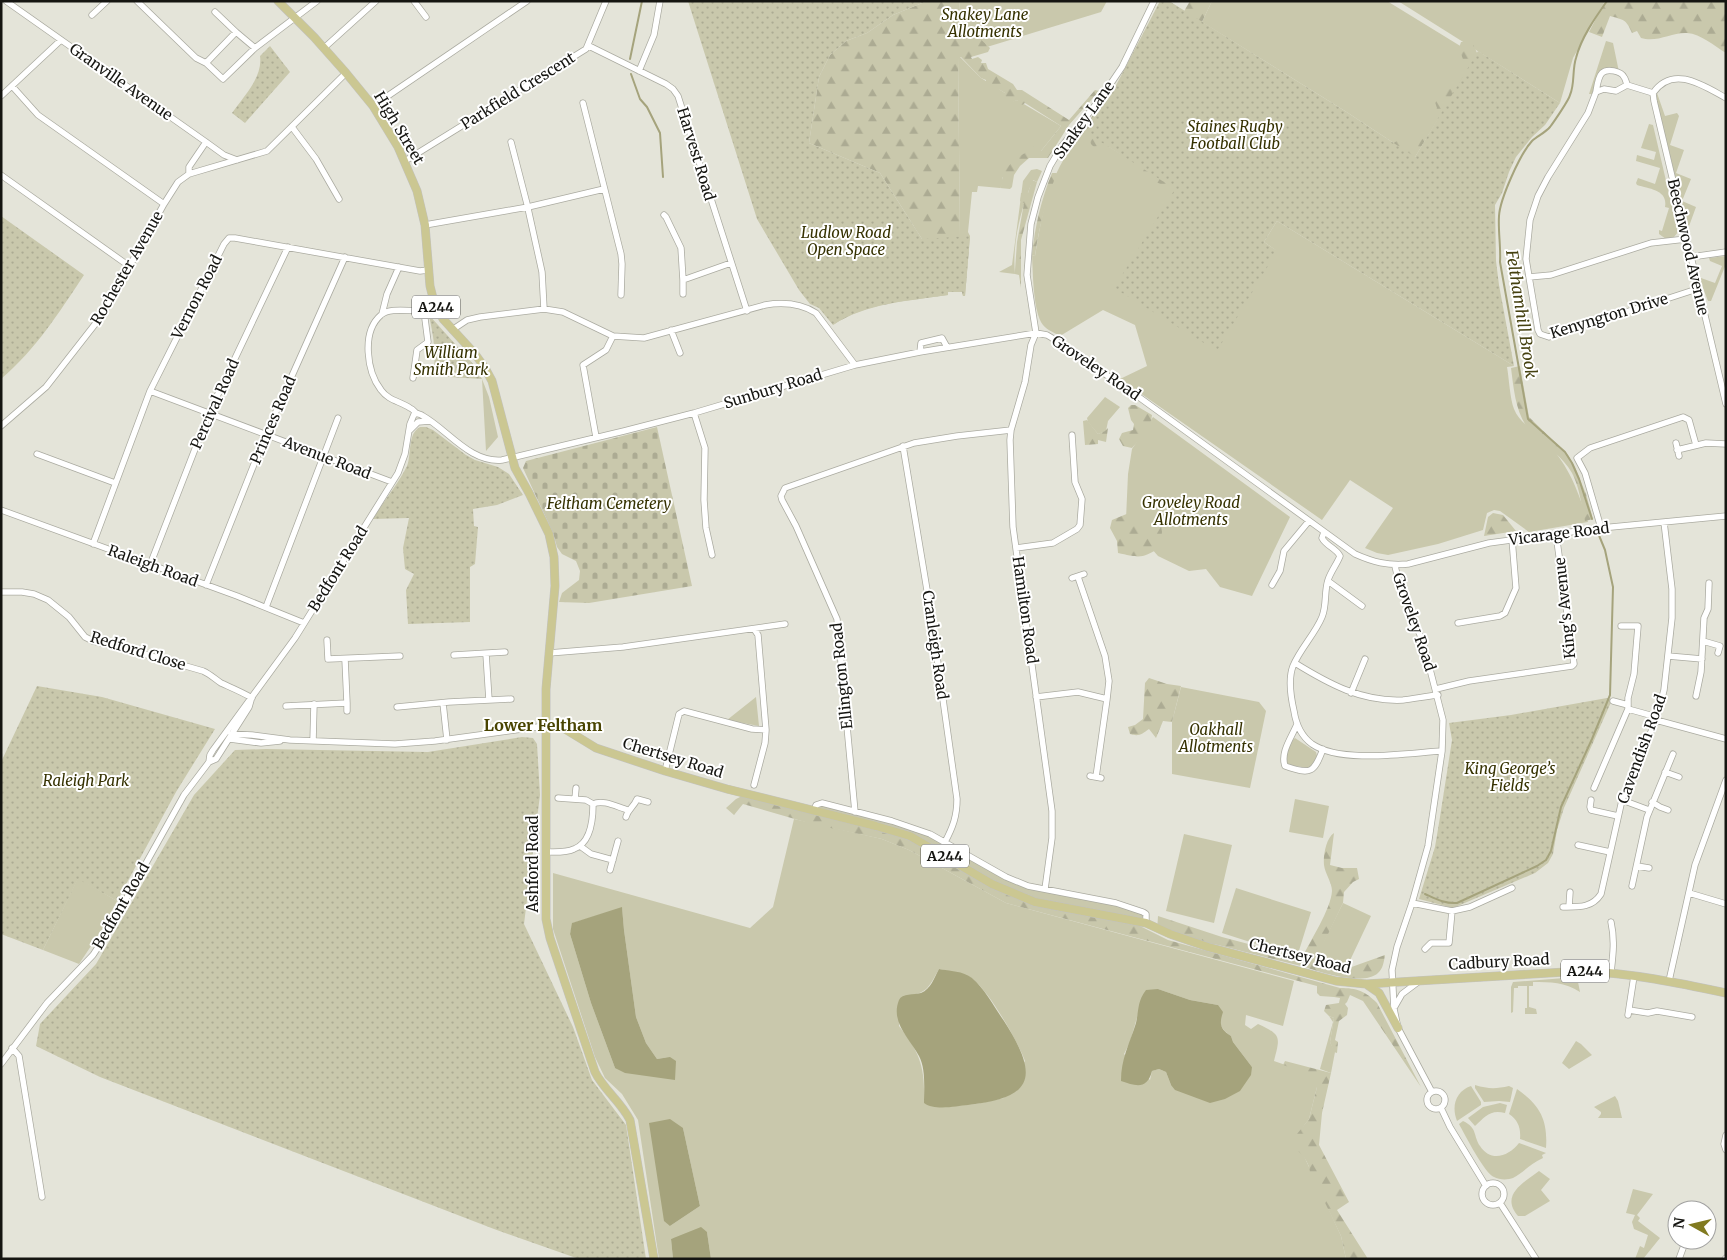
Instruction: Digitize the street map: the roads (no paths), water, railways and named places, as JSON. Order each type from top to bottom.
[{"type":"main road","name":"High Street","points":[[278,1],[324,48],[373,106],[405,161],[417,191],[424,225],[430,286],[437,308],[452,330],[475,354],[485,368],[492,382],[512,458]]},
{"type":"main road","name":"Ashford Road","points":[[512,458],[516,470],[542,519],[552,546],[555,570],[555,594],[546,688],[547,929],[595,1072],[630,1120],[654,1259]]},
{"type":"main road","name":"Chertsey Road","points":[[546,726],[560,726],[596,748],[665,771],[910,836],[992,884],[1036,902],[1146,923],[1170,934],[1208,947],[1336,981],[1366,984],[1392,982]]},
{"type":"main road","name":"Cadbury Road","points":[[1392,982],[1582,971],[1611,972],[1669,981],[1726,993]]},
{"type":"main road","points":[[1366,984],[1380,995],[1398,1028]]},
{"type":"street","name":"Granville Avenue","points":[[6,1],[224,155],[237,160]]},
{"type":"street","points":[[92,15],[108,1]]},
{"type":"street","points":[[137,1],[196,58],[206,63],[223,79],[226,85]]},
{"type":"street","points":[[223,79],[255,48],[317,1]]},
{"type":"street","points":[[324,48],[376,1]]},
{"type":"street","points":[[414,1],[426,17]]},
{"type":"street","points":[[373,106],[527,1]]},
{"type":"street","name":"Parkfield Crescent","points":[[405,161],[584,50],[588,46],[606,1]]},
{"type":"street","points":[[639,71],[654,35],[660,1]]},
{"type":"street","name":"Snakey Lane","points":[[1036,333],[1027,274],[1031,224],[1038,197],[1048,172],[1062,146],[1111,85],[1122,67],[1154,1]]},
{"type":"street","points":[[215,12],[255,48]]},
{"type":"street","points":[[206,63],[236,32]]},
{"type":"street","points":[[1,96],[61,40]]},
{"type":"street","name":"Harvest Road","points":[[588,46],[666,84],[678,96],[747,310]]},
{"type":"street","name":"Kenyngton Drive","points":[[1627,85],[1625,78],[1621,74],[1609,70],[1601,74],[1588,113],[1538,196],[1530,220],[1526,259],[1538,330],[1540,334],[1549,337],[1697,289]]},
{"type":"street","name":"Rochester Avenue","points":[[1,426],[46,387],[103,314],[178,182],[189,174],[267,151],[346,73]]},
{"type":"street","points":[[1654,92],[1661,83],[1677,79],[1687,79],[1726,98]]},
{"type":"street","name":"Kenyngton Drive","points":[[1596,92],[1604,88],[1616,91],[1627,85],[1654,92]]},
{"type":"street","points":[[12,86],[38,115],[164,204]]},
{"type":"street","name":"Beechwood Avenue","points":[[1654,92],[1654,101],[1697,289],[1725,402]]},
{"type":"street","points":[[583,103],[621,254],[621,295]]},
{"type":"street","points":[[292,127],[316,159],[339,199]]},
{"type":"street","name":"Rochester Avenue","points":[[189,174],[188,167],[206,142]]},
{"type":"street","points":[[510,142],[528,207],[542,272],[544,309]]},
{"type":"street","points":[[1,175],[129,266]]},
{"type":"street","points":[[424,225],[528,207],[604,189]]},
{"type":"street","points":[[664,215],[680,248],[683,294]]},
{"type":"street","name":"Vernon Road","points":[[93,544],[150,391],[224,244],[229,238],[420,271],[428,270]]},
{"type":"street","points":[[1529,278],[1551,275],[1651,243],[1686,239]]},
{"type":"street","name":"Percival Road","points":[[150,565],[209,413],[288,247]]},
{"type":"street","points":[[1691,257],[1726,252]]},
{"type":"street","name":"Princes Road","points":[[206,585],[266,434],[345,257]]},
{"type":"street","points":[[683,280],[731,264]]},
{"type":"street","name":"Sunbury Road","points":[[399,267],[380,316],[371,332],[369,342],[372,370],[377,383],[388,397],[430,421],[461,445],[491,460],[512,458],[694,413],[855,365],[947,347],[1036,333]]},
{"type":"street","points":[[452,330],[466,320],[544,309],[563,312],[614,336],[644,338],[747,310],[782,303],[795,304],[809,308],[816,313],[855,365]]},
{"type":"street","points":[[380,316],[394,310],[424,311],[437,308]]},
{"type":"street","points":[[413,378],[417,350],[428,342],[424,311]]},
{"type":"street","points":[[671,330],[680,352]]},
{"type":"street","name":"Hamilton Road","points":[[1036,333],[1031,345],[1025,382],[1011,430],[1012,503],[1016,548],[1052,811],[1052,838],[1045,889]]},
{"type":"street","name":"Groveley Road","points":[[1036,333],[1052,338],[1105,373],[1355,554],[1395,566],[1400,587],[1423,642],[1443,720],[1442,751],[1428,846],[1397,947],[1392,982]]},
{"type":"street","points":[[596,437],[583,365],[606,350],[614,336]]},
{"type":"street","points":[[920,352],[921,343],[942,338],[947,347]]},
{"type":"street","name":"Avenue Road","points":[[150,391],[392,482]]},
{"type":"street","name":"Bedfont Road","points":[[209,762],[216,759],[251,699],[304,623],[392,482],[403,461],[412,417],[415,412]]},
{"type":"street","points":[[694,413],[705,448],[704,500],[706,528],[712,555]]},
{"type":"street","points":[[1601,528],[1585,473],[1577,458],[1590,448],[1683,417],[1690,420],[1696,445]]},
{"type":"street","points":[[266,607],[338,418]]},
{"type":"street","points":[[409,431],[418,422],[430,421]]},
{"type":"street","points":[[903,446],[957,436],[1011,430]]},
{"type":"street","points":[[1016,548],[1053,543],[1077,529],[1080,525],[1082,499],[1075,482],[1076,446],[1072,435]]},
{"type":"street","points":[[1677,450],[1706,443],[1726,444]]},
{"type":"street","name":"Ellington Road","points":[[855,812],[837,619],[796,526],[782,500],[782,492],[785,488],[903,446]]},
{"type":"street","name":"Cranleigh Road","points":[[903,446],[931,614],[956,799],[957,814],[945,842]]},
{"type":"street","points":[[36,454],[115,483]]},
{"type":"street","name":"Raleigh Road","points":[[1,510],[266,607],[304,623]]},
{"type":"street","name":"Vicarage Road","points":[[1395,566],[1512,539],[1726,516]]},
{"type":"street","points":[[1272,585],[1280,571],[1284,551],[1309,521]]},
{"type":"street","name":"Cavendish Road","points":[[1570,892],[1566,907],[1585,907],[1595,902],[1601,894],[1622,800],[1656,719],[1664,690],[1672,618],[1672,589],[1664,522]]},
{"type":"street","points":[[1324,532],[1322,538],[1324,542],[1337,551],[1340,556],[1328,581],[1322,618],[1295,663],[1291,679],[1296,721],[1301,733],[1311,743],[1323,749],[1362,756],[1442,751]]},
{"type":"street","name":"King's Avenue","points":[[1437,692],[1469,682],[1572,666],[1574,664],[1556,534]]},
{"type":"street","points":[[1458,623],[1500,616],[1505,613],[1516,588],[1512,539]]},
{"type":"street","points":[[1078,576],[1105,656],[1109,681],[1096,777]]},
{"type":"street","points":[[1328,581],[1362,606]]},
{"type":"street","points":[[1696,696],[1702,672],[1704,618],[1708,609],[1709,583]]},
{"type":"street","name":"Redford Close","points":[[1,592],[34,594],[48,600],[69,617],[85,637],[93,641],[203,671],[212,675],[219,682],[237,689],[251,699]]},
{"type":"street","points":[[549,653],[622,648],[785,624]]},
{"type":"street","points":[[1594,788],[1628,707],[1628,698],[1634,674],[1638,626],[1621,626]]},
{"type":"street","points":[[754,629],[758,635],[766,730],[765,742],[754,786]]},
{"type":"street","points":[[327,640],[328,659],[400,656]]},
{"type":"street","points":[[1703,641],[1720,646],[1718,653]]},
{"type":"street","points":[[454,655],[505,652]]},
{"type":"street","points":[[486,654],[488,700]]},
{"type":"street","points":[[1668,656],[1702,659]]},
{"type":"street","points":[[345,659],[347,711]]},
{"type":"street","points":[[1351,693],[1365,659]]},
{"type":"street","points":[[1295,663],[1338,688],[1378,699],[1402,700],[1437,692]]},
{"type":"street","points":[[1036,697],[1078,692],[1107,699]]},
{"type":"street","points":[[397,707],[511,699]]},
{"type":"street","points":[[1613,701],[1656,719],[1726,739]]},
{"type":"street","points":[[286,706],[347,703]]},
{"type":"street","points":[[443,703],[447,740]]},
{"type":"street","points":[[313,741],[314,704]]},
{"type":"street","points":[[665,771],[681,712],[684,711],[752,729],[766,730]]},
{"type":"street","points":[[1296,721],[1287,744],[1285,766],[1310,771],[1315,768],[1323,749]]},
{"type":"street","name":"Chertsey Road","points":[[230,734],[261,742],[290,740],[395,744],[447,740],[546,726]]},
{"type":"street","name":"Bedfont Road","points":[[1,1064],[48,1003],[93,955],[182,798],[209,762],[210,755],[222,738],[230,734]]},
{"type":"street","points":[[1632,886],[1649,810],[1673,754]]},
{"type":"street","points":[[1665,772],[1679,777]]},
{"type":"street","points":[[1669,981],[1695,866],[1726,780]]},
{"type":"street","points":[[575,799],[576,788]]},
{"type":"street","points":[[558,798],[586,800],[593,804],[603,802],[628,810]]},
{"type":"street","points":[[626,817],[628,810],[632,808],[637,799],[648,802]]},
{"type":"street","points":[[1592,800],[1590,807],[1592,810],[1618,816]]},
{"type":"street","points":[[1622,800],[1649,810]]},
{"type":"street","points":[[1652,802],[1668,810]]},
{"type":"street","name":"Chertsey Road","points":[[814,811],[818,803],[892,821],[930,834],[1006,878],[1028,886],[1130,907],[1146,914],[1146,923]]},
{"type":"street","points":[[546,852],[565,852],[580,846],[585,841],[592,820],[593,804]]},
{"type":"street","points":[[610,870],[618,841]]},
{"type":"street","points":[[1578,845],[1610,852]]},
{"type":"street","points":[[580,846],[591,854],[613,860]]},
{"type":"street","points":[[1637,866],[1649,868]]},
{"type":"street","points":[[1412,903],[1452,911],[1470,907],[1512,888]]},
{"type":"street","points":[[1689,894],[1726,904]]},
{"type":"street","points":[[1425,949],[1431,943],[1449,942],[1452,911]]},
{"type":"street","points":[[1611,972],[1614,941],[1612,922]]},
{"type":"street","points":[[1634,976],[1629,1012],[1648,1013],[1657,1011],[1692,1017]]},
{"type":"street","points":[[1394,1010],[1402,994],[1422,980]]},
{"type":"street","points":[[1392,982],[1394,1010],[1398,1028],[1432,1092]]},
{"type":"street","points":[[12,1048],[19,1056],[42,1196]]},
{"type":"street","points":[[1432,1092],[1439,1092],[1444,1096],[1445,1102],[1441,1108],[1434,1109],[1428,1105],[1427,1098],[1432,1092]]},
{"type":"street","points":[[1441,1108],[1450,1127],[1486,1186]]},
{"type":"street","points":[[1726,1135],[1724,1144],[1726,1150]]},
{"type":"street","points":[[1495,1183],[1503,1188],[1504,1198],[1500,1204],[1494,1205],[1485,1202],[1482,1193],[1486,1186],[1495,1183]]},
{"type":"street","points":[[1500,1204],[1536,1259]]},
{"type":"waterway","points":[[630,59],[642,1]]},
{"type":"waterway","name":"Felthamhill Brook","points":[[1592,519],[1579,479],[1565,452],[1528,419],[1500,262],[1499,216],[1507,188],[1527,147],[1550,127],[1567,102],[1572,91],[1575,63],[1581,43],[1607,1]]},
{"type":"waterway","points":[[631,74],[640,99],[647,107],[660,133],[663,177]]},
{"type":"waterway","name":"Felthamhill Brook","points":[[1425,894],[1445,902],[1457,903],[1537,866],[1546,860],[1551,851],[1561,807],[1610,695],[1613,587],[1605,550],[1598,533]]},
{"type":"district","name":"Lower Feltham","points":[[543,725]]},
{"type":"park label","name":"Snakey Lane Allotments","points":[[985,24]]},
{"type":"park label","name":"Staines Rugby Football Club","points":[[1235,136]]},
{"type":"park label","name":"Ludlow Road Open Space","points":[[846,242]]},
{"type":"park label","name":"William Smith Park","points":[[451,362]]},
{"type":"park label","name":"Feltham Cemetery","points":[[609,504]]},
{"type":"park label","name":"Groveley Road Allotments","points":[[1191,512]]},
{"type":"park label","name":"Oakhall Allotments","points":[[1216,738]]},
{"type":"park label","name":"King George’s Fields","points":[[1510,778]]},
{"type":"park label","name":"Raleigh Park","points":[[86,781]]}]
